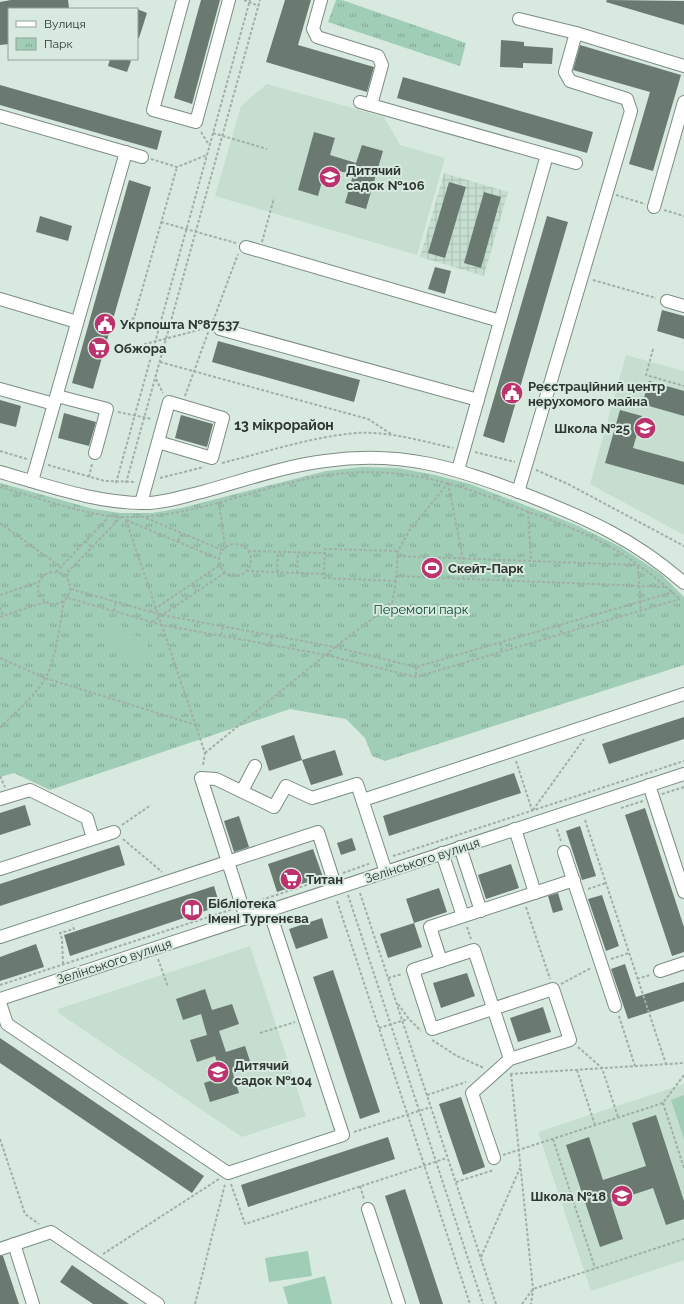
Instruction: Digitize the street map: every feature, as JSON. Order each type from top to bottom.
[{"type":"street","points":[[183,0],[153,110],[196,122],[229,0]]},
{"type":"street","points":[[321,0],[313,28],[317,37],[378,56],[382,65],[365,103],[576,163]]},
{"type":"street","points":[[519,19],[684,66]]},
{"type":"street","points":[[518,492],[631,111],[627,99],[570,81],[565,72],[576,34]]},
{"type":"street","points":[[654,207],[684,102]]},
{"type":"street","points":[[0,116],[142,157]]},
{"type":"street","points":[[32,481],[126,152]]},
{"type":"street","points":[[458,470],[547,155]]},
{"type":"street","points":[[246,247],[500,321]]},
{"type":"street","points":[[0,300],[77,322]]},
{"type":"street","points":[[667,301],[684,306]]},
{"type":"street","points":[[215,328],[478,400]]},
{"type":"street","points":[[0,389],[107,409],[95,453]]},
{"type":"street","points":[[141,503],[169,402],[224,418],[212,458],[158,442]]},
{"type":"street","points":[[0,472],[96,499],[141,503],[178,498],[324,461],[362,457],[400,458],[437,464],[458,470],[578,515],[621,536],[665,567],[684,583]]},
{"type":"street","points":[[363,800],[684,694]]},
{"type":"street","points":[[242,791],[255,766]]},
{"type":"street","name":"Зелінського вулиця","points":[[0,999],[684,774]]},
{"type":"street","points":[[246,918],[201,778],[216,779],[274,807],[286,786],[312,798],[357,784],[386,872]]},
{"type":"street","points":[[649,785],[684,892]]},
{"type":"street","points":[[0,799],[30,790],[87,818],[93,838]]},
{"type":"street","points":[[515,829],[535,893]]},
{"type":"street","points":[[0,868],[114,832]]},
{"type":"street","points":[[0,937],[318,832],[336,888]]},
{"type":"street","points":[[460,847],[481,911]]},
{"type":"street","points":[[564,852],[615,1006]]},
{"type":"street","points":[[442,853],[463,916]]},
{"type":"street","points":[[441,961],[430,927],[574,880]]},
{"type":"street","points":[[0,1003],[7,1024],[228,1173],[343,1135],[269,910]]},
{"type":"street","points":[[496,1163],[472,1093],[510,1059],[570,1040],[553,989],[494,1008],[432,1029],[413,970],[474,950],[494,1008],[510,1059]]},
{"type":"street","points":[[660,971],[684,963]]},
{"type":"street","points":[[368,1210],[399,1304]]},
{"type":"street","points":[[0,1249],[51,1232],[158,1304]]},
{"type":"street","points":[[14,1244],[33,1304]]},
{"type":"path","points":[[244,0],[250,1],[259,6]]},
{"type":"path","points":[[0,451],[116,483],[126,483],[260,0]]},
{"type":"path","points":[[116,483],[250,1]]},
{"type":"path","points":[[196,122],[210,146]]},
{"type":"path","points":[[213,133],[267,149]]},
{"type":"path","points":[[142,157],[177,167],[207,155]]},
{"type":"path","points":[[123,324],[134,318],[177,167]]},
{"type":"path","points":[[260,250],[274,198]]},
{"type":"path","points":[[161,222],[246,247]]},
{"type":"path","points":[[582,276],[667,301]]},
{"type":"path","points":[[115,352],[167,338],[215,328]]},
{"type":"path","points":[[653,349],[646,375],[684,386]]},
{"type":"path","points":[[160,362],[368,418],[392,434]]},
{"type":"path","points":[[155,378],[169,402]]},
{"type":"path","points":[[107,409],[134,417],[144,417]]},
{"type":"path","points":[[214,465],[322,438],[357,433],[392,434],[427,442]]},
{"type":"path","points":[[89,476],[95,453]]},
{"type":"path","points":[[155,480],[207,467]]},
{"type":"path","points":[[205,753],[335,647],[392,604],[397,576],[398,551],[409,530],[458,470]]},
{"type":"path","points":[[539,471],[568,484],[684,546]]},
{"type":"path","points":[[0,488],[93,513],[117,517],[144,517],[181,512],[327,475],[362,472],[398,473],[448,482],[469,488],[572,528],[614,549],[666,586],[680,599],[416,677],[326,655],[162,625],[68,598]]},
{"type":"path","points":[[448,482],[463,559],[463,579]]},
{"type":"path","points":[[219,502],[225,548]]},
{"type":"path","points":[[528,511],[531,562]]},
{"type":"path","points":[[115,524],[118,513]]},
{"type":"path","points":[[56,572],[106,520],[107,515]]},
{"type":"path","points":[[121,517],[219,559]]},
{"type":"path","points":[[64,576],[121,517]]},
{"type":"path","points":[[144,517],[222,550]]},
{"type":"path","points":[[126,520],[160,616],[205,753],[203,765]]},
{"type":"path","points":[[0,523],[60,567]]},
{"type":"path","points":[[178,542],[182,533]]},
{"type":"path","points":[[85,541],[92,547]]},
{"type":"path","points":[[324,574],[246,571],[236,575],[226,572],[220,565],[219,559],[222,550],[235,544],[248,550],[325,553]]},
{"type":"path","points":[[396,581],[324,578],[325,549],[398,551]]},
{"type":"path","points":[[246,571],[250,563],[248,550]]},
{"type":"path","points":[[277,572],[278,552]]},
{"type":"path","points":[[297,573],[298,552]]},
{"type":"path","points":[[397,556],[638,566]]},
{"type":"path","points":[[504,560],[504,580]]},
{"type":"path","points":[[150,612],[220,565]]},
{"type":"path","points":[[638,566],[641,611]]},
{"type":"path","points":[[0,595],[39,582],[47,573],[56,572],[64,576],[70,584],[68,598],[55,605],[45,602],[2,616],[0,607]]},
{"type":"path","points":[[152,622],[226,572]]},
{"type":"path","points":[[397,576],[666,586]]},
{"type":"path","points":[[39,582],[38,593],[45,602]]},
{"type":"path","points":[[192,585],[197,592]]},
{"type":"path","points":[[70,589],[160,616],[335,647],[416,668],[672,592]]},
{"type":"path","points":[[0,728],[32,695],[45,678],[54,656],[64,601]]},
{"type":"path","points":[[114,611],[116,602]]},
{"type":"path","points":[[559,625],[562,634]]},
{"type":"path","points":[[221,636],[223,627]]},
{"type":"path","points":[[270,644],[272,636]]},
{"type":"path","points":[[500,643],[502,651]]},
{"type":"path","points":[[0,658],[45,678],[196,725]]},
{"type":"path","points":[[416,668],[416,677]]},
{"type":"path","points":[[512,751],[532,810],[596,723]]},
{"type":"path","points":[[151,806],[114,832],[173,880]]},
{"type":"path","points":[[585,820],[666,1064]]},
{"type":"path","points":[[578,892],[606,883]]},
{"type":"path","points":[[360,893],[496,1304]]},
{"type":"path","points":[[349,897],[483,1304]]},
{"type":"path","points":[[523,897],[553,989],[601,963],[629,953]]},
{"type":"path","points":[[337,901],[470,1304]]},
{"type":"path","points":[[463,916],[474,950]]},
{"type":"path","points":[[63,965],[62,939],[60,933],[74,929]]},
{"type":"path","points":[[158,959],[168,987]]},
{"type":"path","points":[[388,978],[413,970]]},
{"type":"path","points":[[396,1001],[422,1032]]},
{"type":"path","points":[[615,1006],[635,1066]]},
{"type":"path","points":[[260,1033],[305,1018]]},
{"type":"path","points":[[379,1028],[409,1018]]},
{"type":"path","points":[[428,1036],[457,1056],[496,1072]]},
{"type":"path","points":[[570,1040],[602,1068],[618,1117]]},
{"type":"path","points":[[510,1059],[533,1289],[531,1304]]},
{"type":"path","points":[[511,1074],[684,1063]]},
{"type":"path","points":[[577,1070],[595,1125]]},
{"type":"path","points":[[456,1182],[496,1163],[518,1150],[662,1102],[684,1075]]},
{"type":"path","points":[[427,1095],[468,1081]]},
{"type":"path","points":[[662,1102],[684,1168]]},
{"type":"path","points":[[343,1135],[431,1106]]},
{"type":"path","points":[[0,1139],[25,1214]]},
{"type":"path","points":[[553,1139],[595,1268]]},
{"type":"path","points":[[228,1173],[245,1224],[448,1158]]},
{"type":"path","points":[[480,1258],[520,1167]]},
{"type":"path","points":[[93,1260],[228,1173]]},
{"type":"path","points":[[195,1304],[228,1173]]},
{"type":"path","points":[[522,1304],[533,1289],[684,1239]]},
{"type":"shaded area","name":"Дитячий садок №106","points":[[267,84],[384,117],[400,145],[445,158],[417,255],[215,196],[241,106]]},
{"type":"shaded area","points":[[444,173],[508,192],[484,276],[420,257]]},
{"type":"shaded area","name":"Школа №25","points":[[626,355],[684,371],[684,535],[590,484]]},
{"type":"shaded area","name":"Дитячий садок №104","points":[[250,946],[306,1116],[242,1137],[60,1014],[58,1009]]},
{"type":"shaded area","name":"Школа №18","points":[[684,1084],[684,1260],[591,1291],[538,1132]]},
{"type":"green space","points":[[336,0],[342,0],[466,43],[460,66],[328,22]]},
{"type":"green space","name":"Перемоги парк","points":[[362,467],[399,468],[470,484],[574,524],[619,546],[660,573],[684,597],[684,665],[385,761],[372,756],[365,738],[346,719],[290,709],[50,790],[14,773],[0,777],[0,483],[94,509],[120,513],[152,513],[181,508],[326,471]]},
{"type":"green space","name":"Скейт-Парк","points":[[404,560],[460,562],[460,576],[403,574]]},
{"type":"green space","points":[[112,627],[149,640],[143,661],[106,648]]},
{"type":"green space","points":[[684,1095],[684,1139],[671,1100]]},
{"type":"green space","points":[[308,1251],[312,1276],[269,1282],[265,1258]]},
{"type":"green space","points":[[325,1276],[332,1304],[288,1304],[283,1287]]},
{"type":"building","points":[[11,0],[68,0],[69,8],[8,8],[8,44],[0,45],[0,2]]},
{"type":"building","points":[[201,0],[220,0],[192,104],[174,98]]},
{"type":"building","points":[[285,0],[311,0],[298,45],[374,67],[367,92],[266,62]]},
{"type":"building","points":[[607,0],[684,1],[684,25],[606,2]]},
{"type":"building","points":[[138,9],[147,13],[138,38]]},
{"type":"building","points":[[501,40],[524,42],[524,46],[553,48],[552,64],[523,63],[523,68],[500,67]]},
{"type":"building","points":[[580,45],[681,75],[653,171],[629,164],[650,92],[573,70]]},
{"type":"building","points":[[110,60],[131,61],[127,72],[108,66]]},
{"type":"building","points":[[403,77],[593,132],[587,153],[397,98]]},
{"type":"building","points":[[0,85],[162,131],[157,150],[0,105]]},
{"type":"building","points":[[314,132],[335,138],[330,155],[356,163],[362,145],[383,151],[366,209],[345,203],[353,175],[326,167],[318,196],[298,190]]},
{"type":"building","points":[[129,180],[151,187],[93,389],[72,383]]},
{"type":"building","points":[[449,182],[466,187],[445,258],[428,253]]},
{"type":"building","points":[[484,192],[501,197],[481,268],[464,263]]},
{"type":"building","points":[[40,216],[72,226],[68,241],[36,232]]},
{"type":"building","points":[[547,216],[568,222],[504,443],[483,436]]},
{"type":"building","points":[[435,267],[451,271],[445,294],[428,289]]},
{"type":"building","points":[[662,310],[684,316],[684,339],[657,331]]},
{"type":"building","points":[[218,341],[360,380],[354,402],[212,362]]},
{"type":"building","points":[[649,381],[684,391],[684,416],[642,404]]},
{"type":"building","points":[[0,400],[21,406],[16,427],[0,423]]},
{"type":"building","points":[[620,410],[642,416],[633,448],[684,462],[684,485],[605,463]]},
{"type":"building","points":[[64,413],[96,422],[89,446],[58,438]]},
{"type":"building","points":[[181,415],[213,424],[207,447],[175,438]]},
{"type":"building","points":[[684,717],[684,739],[609,764],[602,744]]},
{"type":"building","points":[[294,735],[302,760],[269,771],[261,746]]},
{"type":"building","points":[[335,750],[343,775],[311,785],[302,760]]},
{"type":"building","points":[[514,773],[521,793],[389,836],[383,816]]},
{"type":"building","points":[[25,805],[31,825],[0,835],[0,813]]},
{"type":"building","points":[[645,808],[684,927],[684,952],[672,956],[625,815]]},
{"type":"building","points":[[239,816],[249,847],[234,852],[224,821]]},
{"type":"building","points":[[580,826],[596,876],[582,880],[566,831]]},
{"type":"building","points":[[352,838],[356,850],[341,855],[337,843]]},
{"type":"building","points":[[119,845],[125,865],[0,906],[0,884]]},
{"type":"building","points":[[313,849],[323,877],[277,892],[268,864]]},
{"type":"building","points":[[511,864],[519,888],[486,899],[478,875]]},
{"type":"building","points":[[214,886],[220,906],[70,956],[64,935]]},
{"type":"building","points":[[439,888],[447,912],[414,923],[406,899]]},
{"type":"building","points":[[558,893],[563,910],[553,913],[548,896]]},
{"type":"building","points":[[602,895],[619,946],[606,951],[588,899]]},
{"type":"building","points":[[322,918],[328,938],[296,949],[289,929]]},
{"type":"building","points":[[414,923],[422,947],[388,958],[380,934]]},
{"type":"building","points":[[36,944],[44,967],[0,981],[0,957]]},
{"type":"building","points":[[625,964],[636,997],[684,982],[684,1001],[628,1019],[611,969]]},
{"type":"building","points":[[333,970],[380,1112],[360,1119],[313,977]]},
{"type":"building","points":[[467,973],[475,996],[441,1008],[433,983]]},
{"type":"building","points":[[205,989],[212,1010],[232,1004],[239,1024],[219,1031],[226,1052],[245,1046],[252,1067],[233,1074],[239,1093],[210,1102],[204,1083],[222,1077],[215,1056],[197,1062],[190,1040],[207,1035],[201,1014],[183,1020],[176,999]]},
{"type":"building","points":[[543,1007],[551,1032],[518,1042],[510,1018]]},
{"type":"building","points":[[0,1038],[204,1176],[192,1193],[0,1063]]},
{"type":"building","points":[[461,1097],[485,1167],[463,1175],[439,1104]]},
{"type":"building","points":[[656,1115],[684,1201],[684,1219],[666,1225],[653,1188],[611,1202],[623,1239],[600,1247],[566,1145],[589,1137],[603,1180],[646,1166],[632,1123]]},
{"type":"building","points":[[388,1137],[395,1159],[248,1207],[241,1185]]},
{"type":"building","points":[[405,1189],[443,1304],[420,1304],[385,1196]]},
{"type":"building","points":[[0,1256],[3,1256],[19,1304],[0,1304]]},
{"type":"building","points":[[72,1265],[129,1304],[93,1304],[60,1282]]},
{"type":"place","name":"Дитячий садок №106","points":[[330,177]]},
{"type":"place","name":"Укрпошта №87537","points":[[105,324]]},
{"type":"place","name":"Обжора","points":[[99,348]]},
{"type":"place","name":"Реєстраційний центр нерухомого майна","points":[[512,393]]},
{"type":"place","name":"Школа №25","points":[[645,428]]},
{"type":"place","name":"Скейт-Парк","points":[[432,568]]},
{"type":"place","name":"Титан","points":[[291,879]]},
{"type":"place","name":"Бібліотека імені Тургенєва","points":[[192,910]]},
{"type":"place","name":"Дитячий садок №104","points":[[218,1072]]},
{"type":"place","name":"Школа №18","points":[[622,1196]]},
{"type":"district","name":"13 мікрорайон","points":[[284,425]]}]
